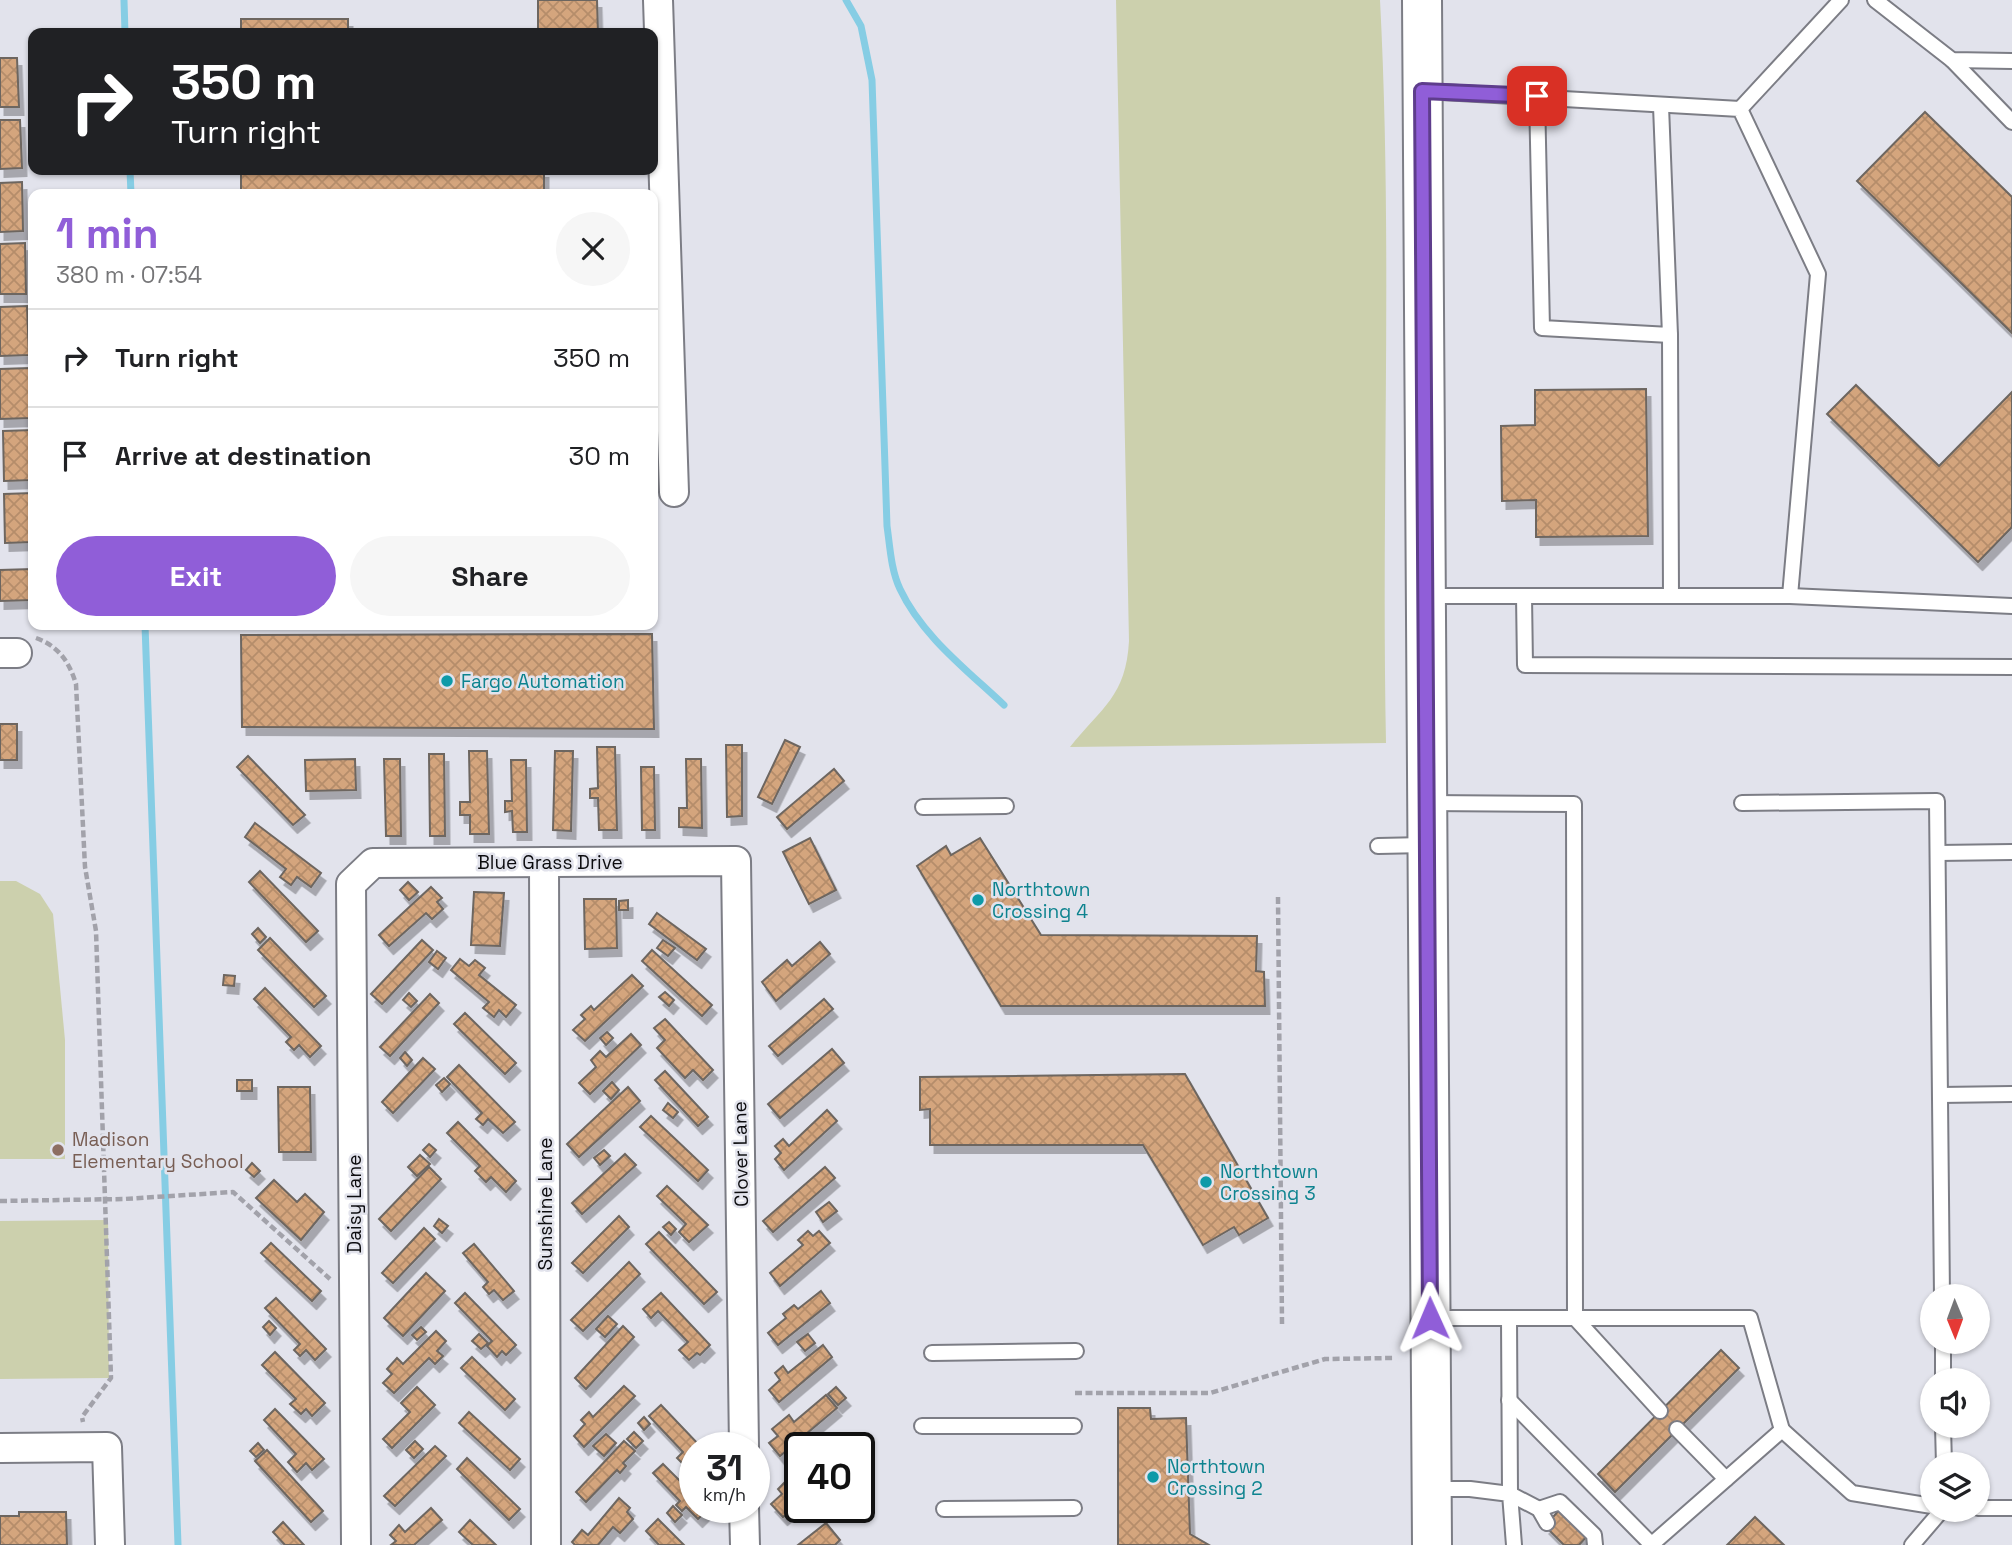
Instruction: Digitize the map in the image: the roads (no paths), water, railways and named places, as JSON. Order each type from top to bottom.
[{"type":"street","points":[[657,0],[658,28]]},
{"type":"street","points":[[1422,0],[1432,1545]]},
{"type":"street","points":[[658,29],[674,492]]},
{"type":"street","name":"Sunshine Lane","points":[[544,862],[545,1545]]},
{"type":"street","name":"Blue Grass Drive","points":[[366,869],[373,863],[736,862]]},
{"type":"street","name":"Clover Lane","points":[[736,862],[744,1432]]},
{"type":"street","name":"Daisy Lane","points":[[356,1545],[351,884],[366,869]]},
{"type":"street","points":[[0,1448],[96,1447],[110,1545]]},
{"type":"street","points":[[744,1523],[745,1545]]},
{"type":"lane","points":[[1422,91],[1740,109],[1841,0]]},
{"type":"lane","points":[[1875,0],[1952,60],[2012,122]]},
{"type":"lane","points":[[1952,60],[2012,61]]},
{"type":"lane","points":[[1537,96],[1542,328],[1670,335]]},
{"type":"lane","points":[[1661,106],[1670,335],[1671,596]]},
{"type":"lane","points":[[1740,109],[1818,274],[1790,596]]},
{"type":"lane","points":[[1426,596],[1790,596],[2012,606]]},
{"type":"lane","points":[[1524,596],[1525,665],[2012,667]]},
{"type":"lane","points":[[1742,803],[1937,801],[1942,1284]]},
{"type":"lane","points":[[1426,803],[1574,804],[1575,1318],[1660,1411]]},
{"type":"lane","points":[[923,807],[1006,806]]},
{"type":"lane","points":[[1378,846],[1426,845]]},
{"type":"lane","points":[[1938,853],[2012,852]]},
{"type":"lane","points":[[1940,1095],[2012,1094]]},
{"type":"lane","points":[[1430,1318],[1750,1318],[1782,1430],[1852,1493],[1920,1504]]},
{"type":"lane","points":[[1509,1318],[1510,1494],[1514,1545]]},
{"type":"lane","points":[[932,1353],[1076,1351]]},
{"type":"lane","points":[[1509,1400],[1651,1545],[1782,1430]]},
{"type":"lane","points":[[922,1426],[1074,1426]]},
{"type":"lane","points":[[1677,1429],[1726,1479]]},
{"type":"lane","points":[[1432,1489],[1470,1489],[1510,1494],[1539,1509],[1547,1523]]},
{"type":"lane","points":[[1539,1509],[1560,1502],[1594,1535],[1595,1545]]},
{"type":"lane","points":[[944,1509],[1074,1508]]},
{"type":"lane","points":[[1990,1508],[2012,1508]]},
{"type":"lane","points":[[1912,1545],[1932,1522]]},
{"type":"waterway","points":[[124,0],[125,28]]},
{"type":"waterway","points":[[846,0],[861,26],[872,80],[887,526],[893,566],[900,589],[920,622],[946,651],[1004,705]]},
{"type":"waterway","points":[[130,175],[131,189]]},
{"type":"waterway","points":[[145,630],[178,1545]]},
{"type":"place","name":"Fargo Automation","points":[[447,681]]},
{"type":"place","name":"Northtown Crossing 4","points":[[978,900]]},
{"type":"place","name":"Madison Elementary School","points":[[58,1150]]},
{"type":"place","name":"Northtown Crossing 3","points":[[1206,1182]]},
{"type":"place","name":"Northtown Crossing 2","points":[[1153,1477]]}]
